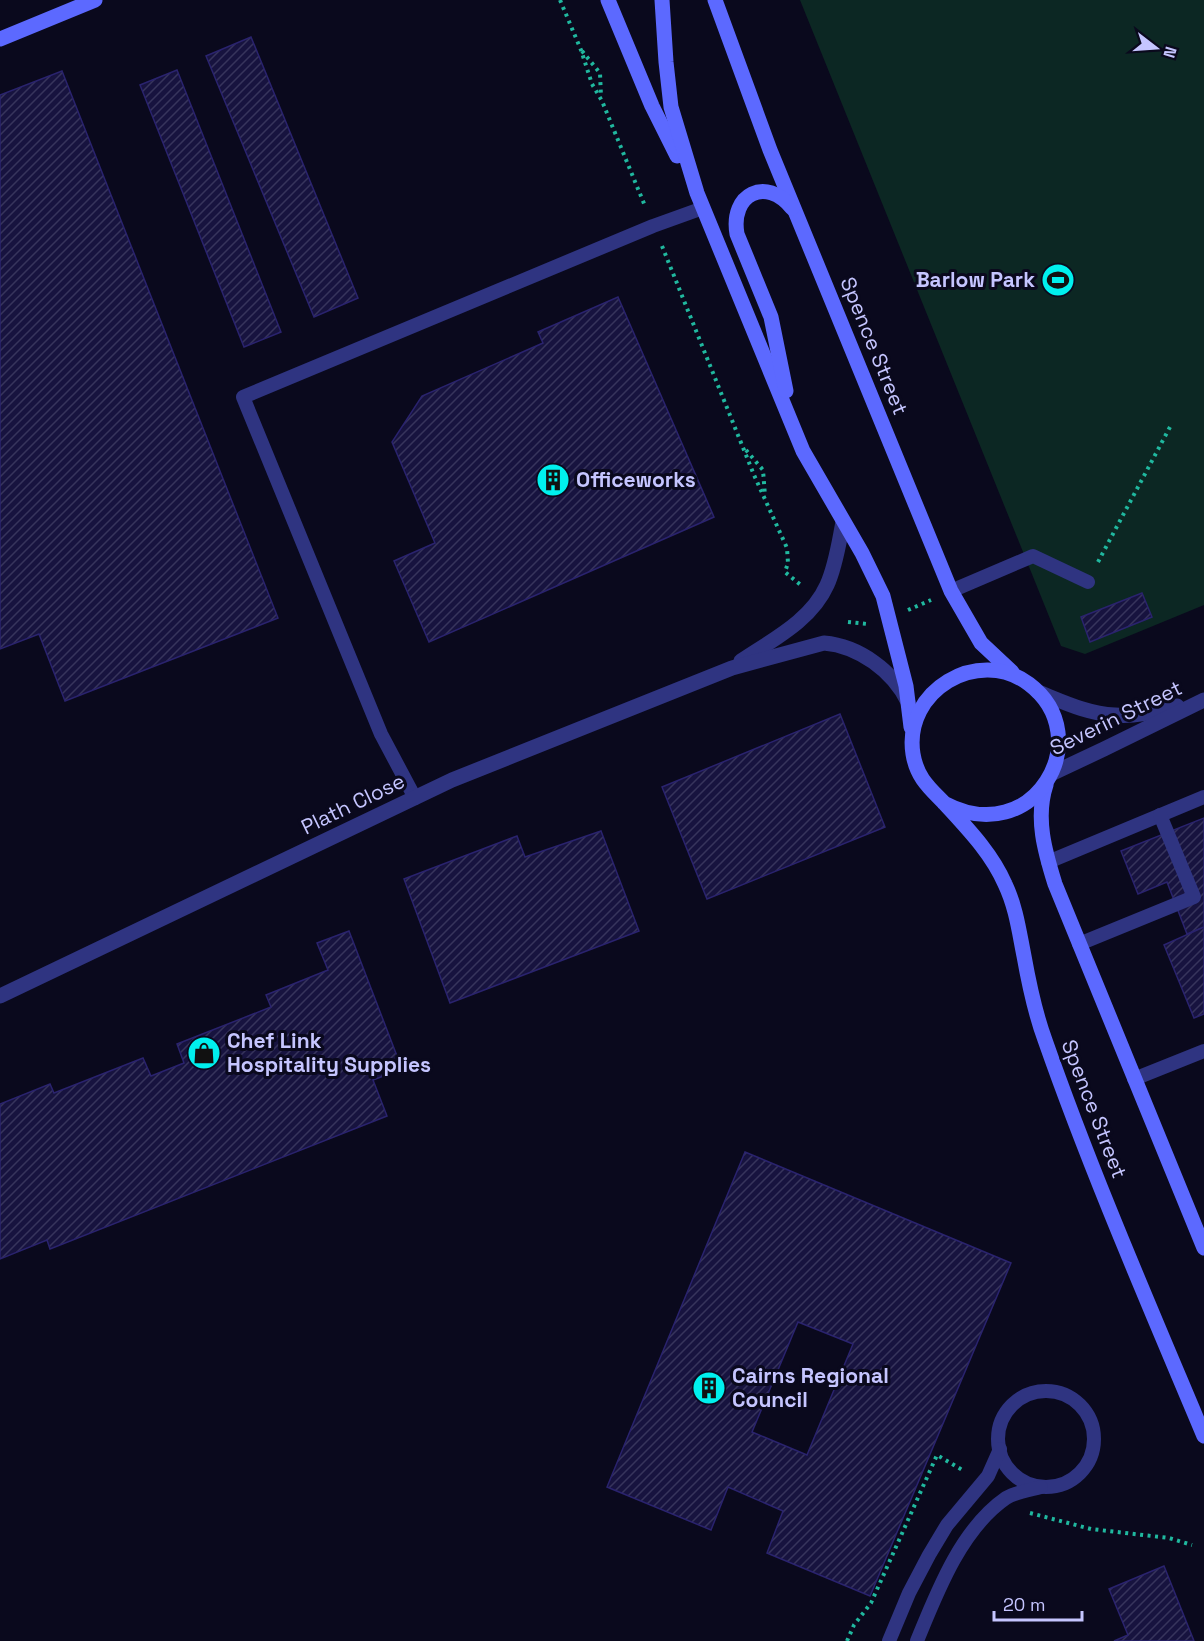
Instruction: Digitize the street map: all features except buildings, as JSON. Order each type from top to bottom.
[{"type":"street","points":[[0,39],[95,0]]},
{"type":"street","name":"Spence Street","points":[[608,0],[652,106],[700,200],[795,432],[812,468],[866,559],[883,596],[897,644],[908,702],[913,751],[920,775],[934,795],[944,803],[978,816],[1001,814],[1012,810],[1033,798],[1049,777]]},
{"type":"street","name":"Spence Street","points":[[662,0],[671,107],[700,200]]},
{"type":"street","name":"Spence Street","points":[[715,0],[770,150],[951,591],[981,643],[1001,663],[1034,688],[1050,710],[1057,731],[1057,753],[1041,810],[1042,832],[1048,862],[1134,1079],[1202,1239]]},
{"type":"street","points":[[795,432],[771,317],[737,234],[736,225],[737,214],[742,202],[748,195],[756,192],[770,192],[779,196],[792,208],[798,218]]},
{"type":"street","name":"Plath Close","points":[[732,668],[801,619],[816,605],[828,584],[843,522]]},
{"type":"street","name":"Plath Close","points":[[0,996],[452,780],[732,668],[824,644],[832,644],[856,651],[877,665],[899,686],[908,702]]},
{"type":"street","name":"Spence Street","points":[[913,751],[914,727],[923,704],[949,679],[972,671],[996,670],[1019,678],[1034,688]]},
{"type":"street","name":"Severin Street","points":[[1034,688],[1079,708],[1116,716],[1203,703]]},
{"type":"street","name":"Severin Street","points":[[1049,777],[1203,703]]},
{"type":"street","name":"Spence Street","points":[[944,803],[986,851],[1006,886],[1016,915],[1031,989],[1046,1043],[1130,1259],[1204,1436]]},
{"type":"lane","points":[[415,798],[381,734],[243,397],[654,226],[700,200]]},
{"type":"lane","points":[[951,591],[1033,556],[1088,582]]},
{"type":"lane","points":[[1048,862],[1204,797]]},
{"type":"lane","points":[[1079,944],[1194,897],[1160,815]]},
{"type":"lane","points":[[1134,1079],[1204,1051]]},
{"type":"lane","points":[[917,1641],[937,1594],[966,1541],[982,1519],[1009,1497],[1071,1481],[1091,1459],[1095,1442],[1093,1426],[1085,1410],[1074,1398],[1058,1392],[1042,1391],[1025,1395],[1012,1405],[1002,1419],[999,1434],[1000,1449],[1005,1463],[1014,1475],[1027,1483],[1041,1487]]},
{"type":"lane","points":[[889,1641],[909,1593],[929,1555],[947,1525],[988,1476],[1000,1449]]},
{"type":"path","points":[[560,0],[581,50],[592,84],[602,101],[787,548],[788,564],[785,572],[800,585]]},
{"type":"path","points":[[581,50],[600,73],[602,101]]},
{"type":"path","points":[[1088,582],[1170,427]]},
{"type":"path","points":[[744,447],[763,470],[766,500]]},
{"type":"path","points":[[847,1641],[854,1625],[871,1603],[937,1455],[971,1475]]},
{"type":"path","points":[[1024,1511],[1048,1519],[1091,1528],[1168,1538],[1192,1545]]},
{"type":"green space","name":"Barlow Park","points":[[800,0],[1204,0],[1204,605],[1085,654],[1061,646]]},
{"type":"place","name":"Barlow Park","points":[[1058,280]]},
{"type":"place","name":"Officeworks","points":[[553,480]]},
{"type":"place","name":"Chef Link Hospitality Supplies","points":[[204,1053]]},
{"type":"place","name":"Cairns Regional Council","points":[[709,1388]]}]
